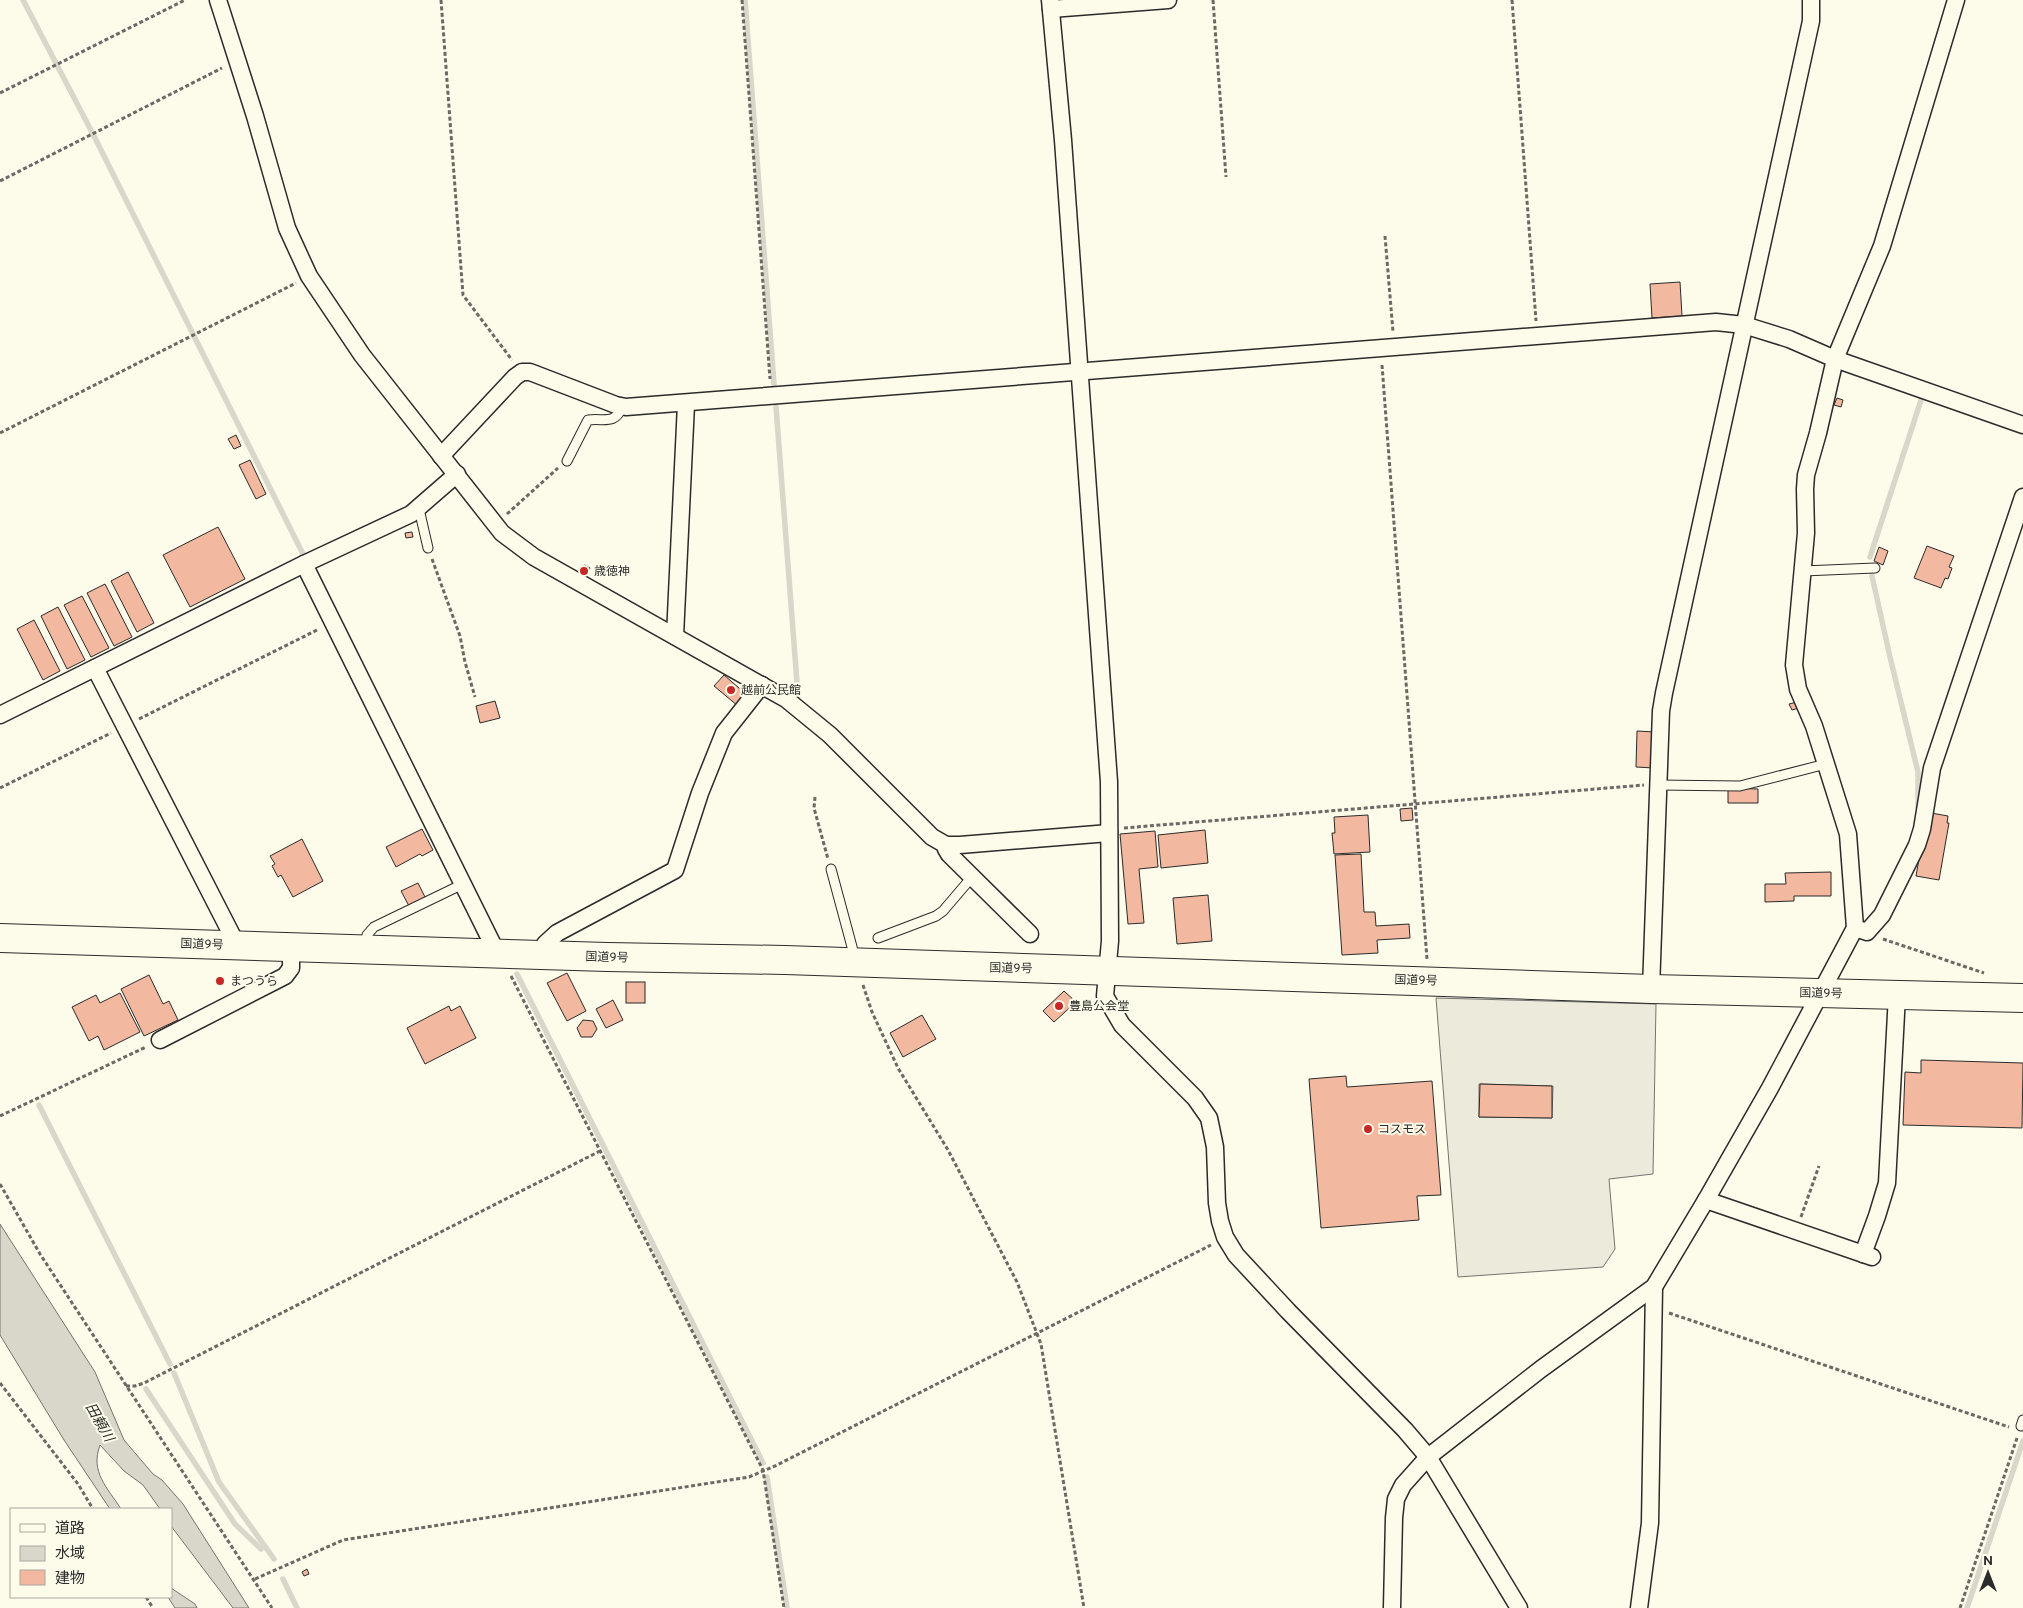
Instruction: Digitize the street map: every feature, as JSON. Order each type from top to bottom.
[{"type":"highway","name":"国道9号","points":[[0,938],[1106,970],[1652,989],[2023,998]]},
{"type":"street","points":[[218,0],[255,116],[287,228],[309,276],[362,355],[502,533],[534,557],[786,699],[830,735],[932,837],[946,845],[1109,831]]},
{"type":"street","points":[[1168,0],[1050,4],[1063,140],[1109,782],[1110,942],[1105,996],[1122,1025],[1195,1098],[1209,1118],[1215,1147],[1217,1203],[1220,1221],[1225,1238],[1236,1255],[1405,1430],[1428,1457],[1519,1608]]},
{"type":"street","points":[[1652,989],[1661,711],[1811,20],[1811,0]]},
{"type":"street","points":[[1861,930],[1848,834],[1814,726],[1795,678],[1794,665],[1806,533],[1806,474],[1835,359],[1882,246],[1956,0]]},
{"type":"street","points":[[441,456],[515,377],[522,372],[541,374],[622,406],[686,404],[1716,322],[1744,325],[1789,339],[1835,359],[2023,425]]},
{"type":"street","points":[[675,636],[686,404]]},
{"type":"street","points":[[0,715],[419,509],[456,474]]},
{"type":"street","points":[[1392,1608],[1394,1518],[1396,1499],[1403,1484],[1428,1457],[1541,1369],[1654,1287],[1770,1088],[1820,992],[1861,930],[1882,915],[1903,876],[1922,829],[1932,768],[2023,497]]},
{"type":"street","points":[[304,564],[497,953]]},
{"type":"street","points":[[95,668],[238,945]]},
{"type":"street","points":[[544,955],[545,944],[557,933],[675,870],[700,793],[724,733],[762,685]]},
{"type":"street","points":[[946,845],[949,854],[1030,934]]},
{"type":"street","points":[[160,1040],[285,976],[291,968],[291,946]]},
{"type":"street","points":[[1706,1200],[1867,1256],[1887,1183],[1897,995]]},
{"type":"street","points":[[1639,1608],[1650,1523],[1654,1287]]},
{"type":"lane","points":[[566,461],[588,420],[616,418],[622,406]]},
{"type":"lane","points":[[419,509],[428,548]]},
{"type":"lane","points":[[1803,572],[1875,568]]},
{"type":"lane","points":[[1658,785],[1740,786],[1826,764]]},
{"type":"lane","points":[[830,869],[856,963]]},
{"type":"lane","points":[[878,938],[936,916],[972,876]]},
{"type":"lane","points":[[365,949],[367,935],[374,927],[463,884]]},
{"type":"path","points":[[0,93],[185,0]]},
{"type":"path","points":[[441,0],[463,295],[522,372]]},
{"type":"path","points":[[742,0],[772,397]]},
{"type":"path","points":[[1213,0],[1226,177]]},
{"type":"path","points":[[1512,0],[1537,336]]},
{"type":"path","points":[[0,181],[236,61]]},
{"type":"path","points":[[1385,236],[1387,349],[1426,955]]},
{"type":"path","points":[[0,433],[309,276]]},
{"type":"path","points":[[495,524],[566,461]]},
{"type":"path","points":[[428,548],[460,636],[474,696]]},
{"type":"path","points":[[0,788],[333,622]]},
{"type":"path","points":[[1109,831],[1637,785],[1658,785]]},
{"type":"path","points":[[816,797],[814,808],[830,869]]},
{"type":"path","points":[[1861,930],[1895,944],[1986,974]]},
{"type":"path","points":[[497,953],[510,973],[763,1470],[784,1608]]},
{"type":"path","points":[[856,963],[872,1012],[898,1068],[948,1150],[1017,1282],[1035,1324],[1041,1344],[1084,1608]]},
{"type":"path","points":[[0,1116],[160,1040]]},
{"type":"path","points":[[126,1386],[144,1383],[600,1151]]},
{"type":"path","points":[[1796,1231],[1819,1166]]},
{"type":"path","points":[[0,1184],[40,1254],[272,1608]]},
{"type":"path","points":[[254,1579],[342,1540],[749,1477],[784,1462],[1225,1238]]},
{"type":"path","points":[[1654,1308],[2021,1425],[1960,1608]]},
{"type":"path","points":[[0,1382],[78,1484],[92,1508]]},
{"type":"shaded area","points":[[1436,998],[1656,1004],[1653,1174],[1609,1179],[1615,1249],[1603,1267],[1458,1277]],"holes":[[[1479,1084],[1553,1086],[1552,1118],[1479,1117]]]},
{"type":"water","name":"田頼川","points":[[0,1224],[95,1372],[124,1440],[153,1474],[162,1480],[183,1504],[249,1608],[233,1608],[172,1527],[172,1508],[159,1508],[143,1485],[124,1471],[100,1445],[97,1463],[101,1479],[120,1508],[109,1508],[64,1440],[0,1335]]},
{"type":"water","points":[[172,1589],[195,1604],[197,1608],[175,1608],[169,1598],[172,1598]]},
{"type":"building","points":[[1680,282],[1682,316],[1652,318],[1650,284]]},
{"type":"building","points":[[1837,398],[1843,400],[1841,407],[1834,405]]},
{"type":"building","points":[[236,435],[241,446],[234,449],[228,439]]},
{"type":"building","points":[[250,460],[266,494],[256,499],[239,465]]},
{"type":"building","points":[[218,527],[245,579],[190,607],[163,555]]},
{"type":"building","points":[[412,532],[413,537],[406,538],[405,533]]},
{"type":"building","points":[[1927,546],[1954,556],[1949,567],[1952,568],[1948,579],[1945,578],[1941,588],[1914,578]]},
{"type":"building","points":[[1879,547],[1888,551],[1883,565],[1874,561]]},
{"type":"building","name":"歳徳神","points":[[584,565],[590,568],[584,578],[578,574]]},
{"type":"building","points":[[128,572],[154,623],[137,632],[111,581]]},
{"type":"building","points":[[105,584],[132,637],[114,646],[87,593]]},
{"type":"building","points":[[82,596],[109,648],[91,657],[64,605]]},
{"type":"building","points":[[58,607],[85,660],[67,669],[41,616]]},
{"type":"building","points":[[34,620],[60,671],[43,680],[17,629]]},
{"type":"building","name":"越前公民館","points":[[724,675],[747,695],[738,706],[714,686]]},
{"type":"building","points":[[495,701],[500,718],[480,723],[476,706]]},
{"type":"building","points":[[1797,702],[1799,708],[1792,710],[1789,704]]},
{"type":"building","points":[[1637,731],[1655,732],[1654,768],[1636,767]]},
{"type":"building","points":[[1728,788],[1758,789],[1758,803],[1728,803]]},
{"type":"building","points":[[1412,808],[1413,820],[1401,821],[1400,809]]},
{"type":"building","points":[[1931,813],[1948,816],[1947,823],[1949,823],[1939,880],[1916,876],[1921,847],[1925,848]]},
{"type":"building","points":[[1368,815],[1370,852],[1334,854],[1332,833],[1335,833],[1334,817]]},
{"type":"building","points":[[422,829],[433,850],[422,856],[420,854],[396,867],[386,847]]},
{"type":"building","points":[[1205,830],[1208,863],[1161,868],[1158,835]]},
{"type":"building","points":[[1155,831],[1158,867],[1139,869],[1144,923],[1128,924],[1120,834]]},
{"type":"building","points":[[302,839],[323,881],[293,897],[281,875],[278,877],[272,866],[275,864],[270,856]]},
{"type":"building","points":[[1361,854],[1364,912],[1375,912],[1376,926],[1409,924],[1410,938],[1377,940],[1378,953],[1342,955],[1335,855]]},
{"type":"building","points":[[1831,872],[1831,896],[1794,896],[1794,901],[1765,902],[1765,884],[1786,884],[1785,873]]},
{"type":"building","points":[[418,883],[425,897],[409,906],[401,891]]},
{"type":"building","points":[[1208,895],[1212,941],[1177,944],[1173,898]]},
{"type":"building","points":[[567,973],[586,1011],[567,1021],[547,983]]},
{"type":"building","points":[[149,975],[163,1004],[169,1001],[178,1020],[144,1036],[121,989]]},
{"type":"building","points":[[626,982],[645,982],[645,1003],[626,1003]]},
{"type":"building","name":"豊島公会堂","points":[[1064,991],[1076,1002],[1054,1022],[1043,1011]]},
{"type":"building","points":[[120,993],[140,1032],[104,1050],[98,1036],[89,1041],[72,1007],[96,995],[100,1003]]},
{"type":"building","points":[[613,1000],[623,1020],[606,1028],[596,1009]]},
{"type":"building","points":[[449,1006],[451,1011],[460,1006],[476,1038],[425,1064],[407,1028]]},
{"type":"building","points":[[922,1015],[936,1039],[903,1057],[890,1033]]},
{"type":"building","points":[[583,1020],[593,1021],[597,1029],[592,1037],[581,1037],[577,1028]]},
{"type":"building","points":[[1921,1060],[2023,1063],[2022,1128],[1903,1125],[1905,1072],[1921,1073]]},
{"type":"building","points":[[1346,1076],[1347,1087],[1432,1081],[1441,1195],[1417,1196],[1419,1220],[1321,1228],[1309,1079]]},
{"type":"building","points":[[1480,1084],[1552,1086],[1552,1118],[1479,1117]]},
{"type":"building","points":[[307,1569],[309,1574],[304,1576],[302,1572]]},
{"type":"waterway","points":[[23,0],[95,138],[304,556]]},
{"type":"waterway","points":[[745,0],[774,384]]},
{"type":"waterway","points":[[1870,557],[1922,397]]},
{"type":"waterway","points":[[776,407],[798,696]]},
{"type":"waterway","points":[[1872,576],[1918,772],[1918,807]]},
{"type":"waterway","points":[[517,974],[763,1463]]},
{"type":"waterway","points":[[39,1105],[170,1364]]},
{"type":"waterway","points":[[174,1373],[219,1482],[274,1559]]},
{"type":"waterway","points":[[146,1389],[235,1524],[261,1549]]},
{"type":"waterway","points":[[1967,1608],[2023,1441]]},
{"type":"waterway","points":[[767,1477],[787,1608]]},
{"type":"waterway","points":[[283,1579],[297,1608]]},
{"type":"place","name":"歳徳神","points":[[584,571]]},
{"type":"place","name":"越前公民館","points":[[731,690]]},
{"type":"place","name":"まつうら","points":[[220,981]]},
{"type":"place","name":"豊島公会堂","points":[[1059,1006]]},
{"type":"place","name":"コスモス","points":[[1368,1129]]}]
